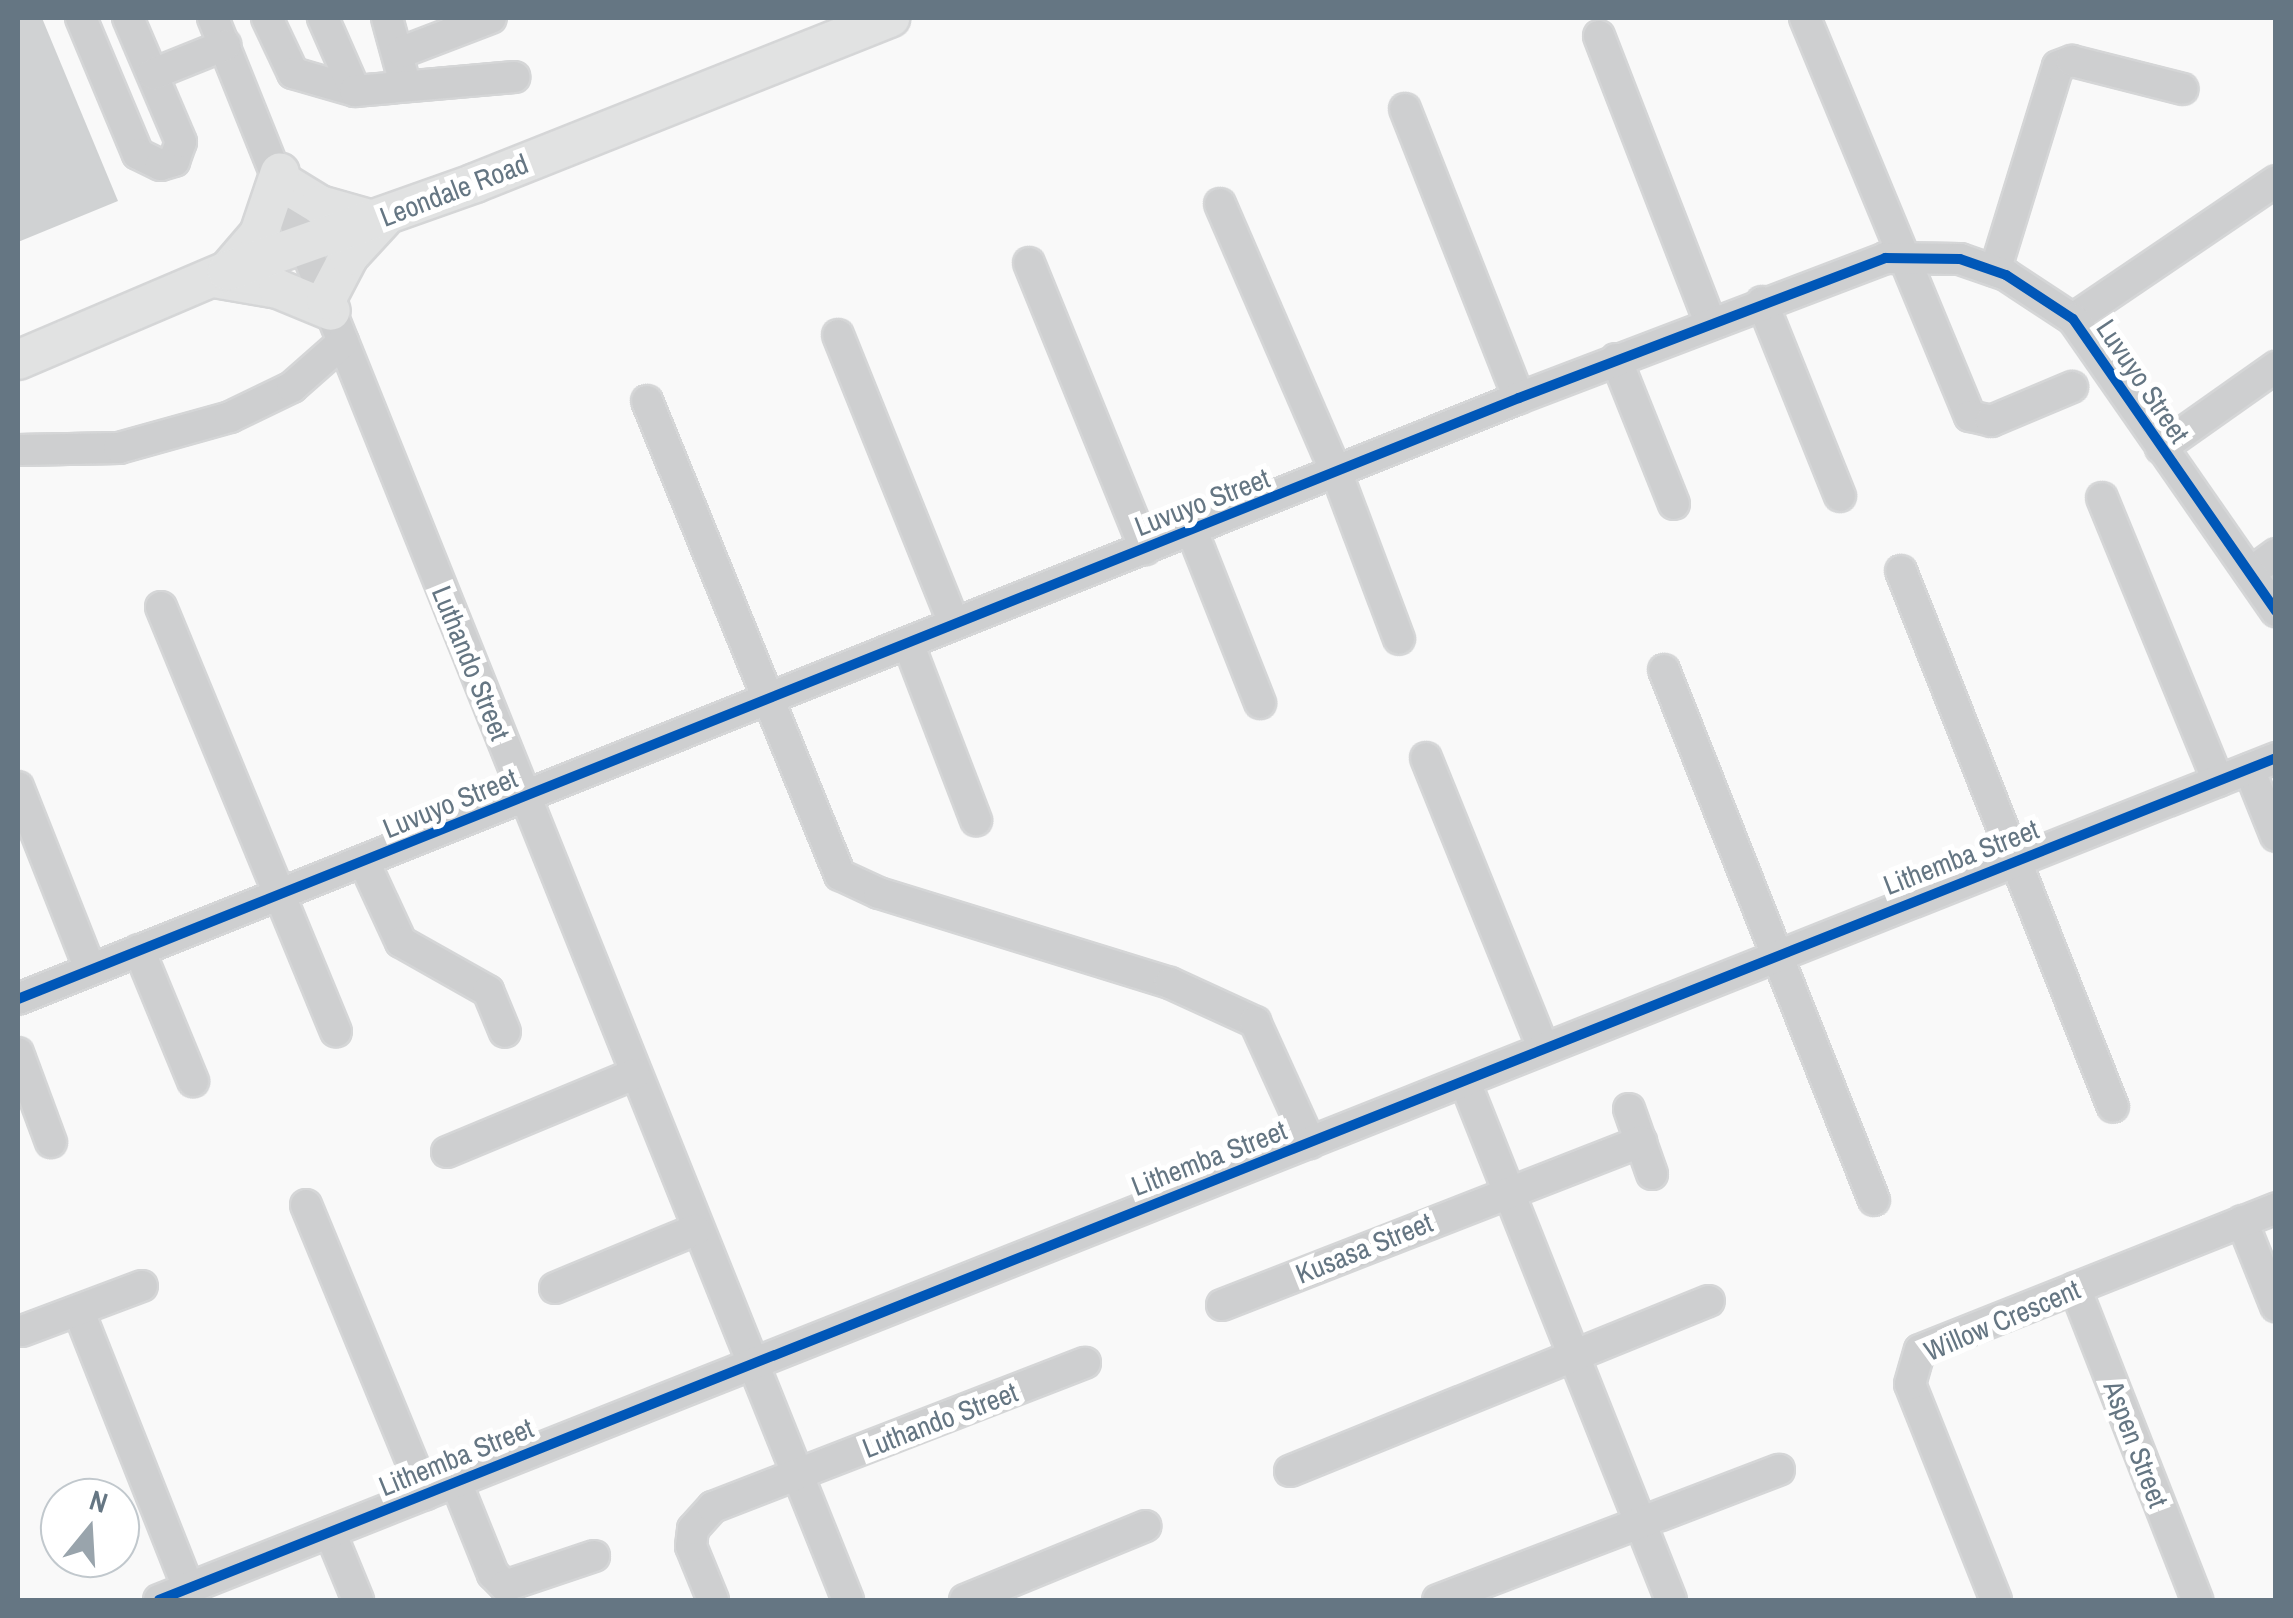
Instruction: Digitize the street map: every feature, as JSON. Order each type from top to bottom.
[{"type":"main road","name":"Leondale Road","points":[[18,360],[219,275],[380,219],[890,18]]},
{"type":"main road","points":[[282,178],[320,205],[380,219],[349,256],[333,318],[278,288],[219,275],[259,234],[282,178]]},
{"type":"street","points":[[81,18],[138,154],[161,165],[174,161],[181,142],[128,18]]},
{"type":"street","points":[[267,18],[294,72],[356,90],[514,78]]},
{"type":"street","points":[[322,18],[356,90]]},
{"type":"street","points":[[387,18],[402,52],[400,86]]},
{"type":"street","points":[[402,52],[491,18]]},
{"type":"street","points":[[1805,18],[1907,256],[1970,416],[1991,421],[2072,388]]},
{"type":"street","points":[[153,74],[219,31]]},
{"type":"street","name":"Luthando Street","points":[[219,31],[282,178],[333,318],[748,1364],[848,1600]]},
{"type":"street","points":[[1599,36],[1710,322]]},
{"type":"street","points":[[1995,271],[2058,66],[2072,61],[2183,89]]},
{"type":"street","points":[[1404,109],[1519,398]]},
{"type":"street","name":"Luvuyo Street","points":[[2073,319],[2276,181]]},
{"type":"street","points":[[1220,204],[1337,474],[1399,640]]},
{"type":"street","name":"Luvuyo Street","points":[[18,999],[1710,322],[1857,265],[1907,256],[1960,259],[1995,271],[2073,319],[2276,611]]},
{"type":"street","name":"Luvuyo Street","points":[[1028,263],[1144,549]]},
{"type":"street","points":[[1762,302],[1840,496]]},
{"type":"street","points":[[18,450],[119,448],[230,417],[292,387],[333,318]]},
{"type":"street","points":[[838,335],[954,624]]},
{"type":"street","points":[[1616,359],[1674,504]]},
{"type":"street","name":"Luvuyo Street","points":[[2161,448],[2276,366]]},
{"type":"street","points":[[646,401],[766,698]]},
{"type":"street","points":[[2102,498],[2218,781]]},
{"type":"street","points":[[1192,530],[1260,704]]},
{"type":"street","points":[[2250,573],[2276,554]]},
{"type":"street","name":"Lithemba Street","points":[[1901,571],[2012,862],[2113,1107]]},
{"type":"street","points":[[161,607],[336,1031]]},
{"type":"street","points":[[908,644],[976,820]]},
{"type":"street","points":[[1664,670],[1874,1200]]},
{"type":"street","name":"Lithemba Street","points":[[766,698],[832,863],[854,884],[1156,978],[1255,1022],[1310,1143]]},
{"type":"street","points":[[1426,758],[1543,1047]]},
{"type":"street","name":"Lithemba Street","points":[[158,1600],[207,1589],[424,1494],[1465,1082],[1776,953],[2262,763],[2276,836]]},
{"type":"street","points":[[18,787],[90,969]]},
{"type":"street","points":[[364,862],[401,942],[488,991],[505,1032]]},
{"type":"street","points":[[139,950],[193,1081]]},
{"type":"street","points":[[18,1053],[51,1142]]},
{"type":"street","points":[[447,1152],[634,1074]]},
{"type":"street","points":[[1465,1082],[1569,1353],[1671,1600]]},
{"type":"street","points":[[1629,1108],[1652,1174]]},
{"type":"street","name":"Kusasa Street","points":[[1222,1304],[1505,1191],[1641,1142]]},
{"type":"street","name":"Lithemba Street","points":[[306,1205],[424,1494]]},
{"type":"street","name":"Willow Crescent","points":[[1996,1600],[1909,1373],[1920,1350],[2276,1208]]},
{"type":"street","points":[[2242,1221],[2276,1306]]},
{"type":"street","points":[[555,1288],[695,1230]]},
{"type":"street","points":[[22,1331],[142,1286]]},
{"type":"street","name":"Aspen Street","points":[[2074,1288],[2197,1600]]},
{"type":"street","points":[[1290,1471],[1569,1353],[1709,1301]]},
{"type":"street","points":[[79,1312],[207,1589]]},
{"type":"street","name":"Luthando Street","points":[[713,1600],[690,1546],[692,1530],[713,1508],[1085,1363]]},
{"type":"street","points":[[1438,1600],[1639,1520],[1779,1470]]},
{"type":"street","name":"Lithemba Street","points":[[456,1482],[493,1574],[505,1586],[594,1556]]},
{"type":"street","points":[[965,1600],[1145,1526]]},
{"type":"street","points":[[330,1532],[358,1600]]},
{"type":"building","points":[[18,18],[42,18],[118,201],[18,242]]},
{"type":"cycle path","points":[[18,999],[1519,398],[1885,258],[1960,259],[2006,275],[2073,319],[2276,611]]},
{"type":"cycle path","points":[[159,1600],[2276,758]]}]
